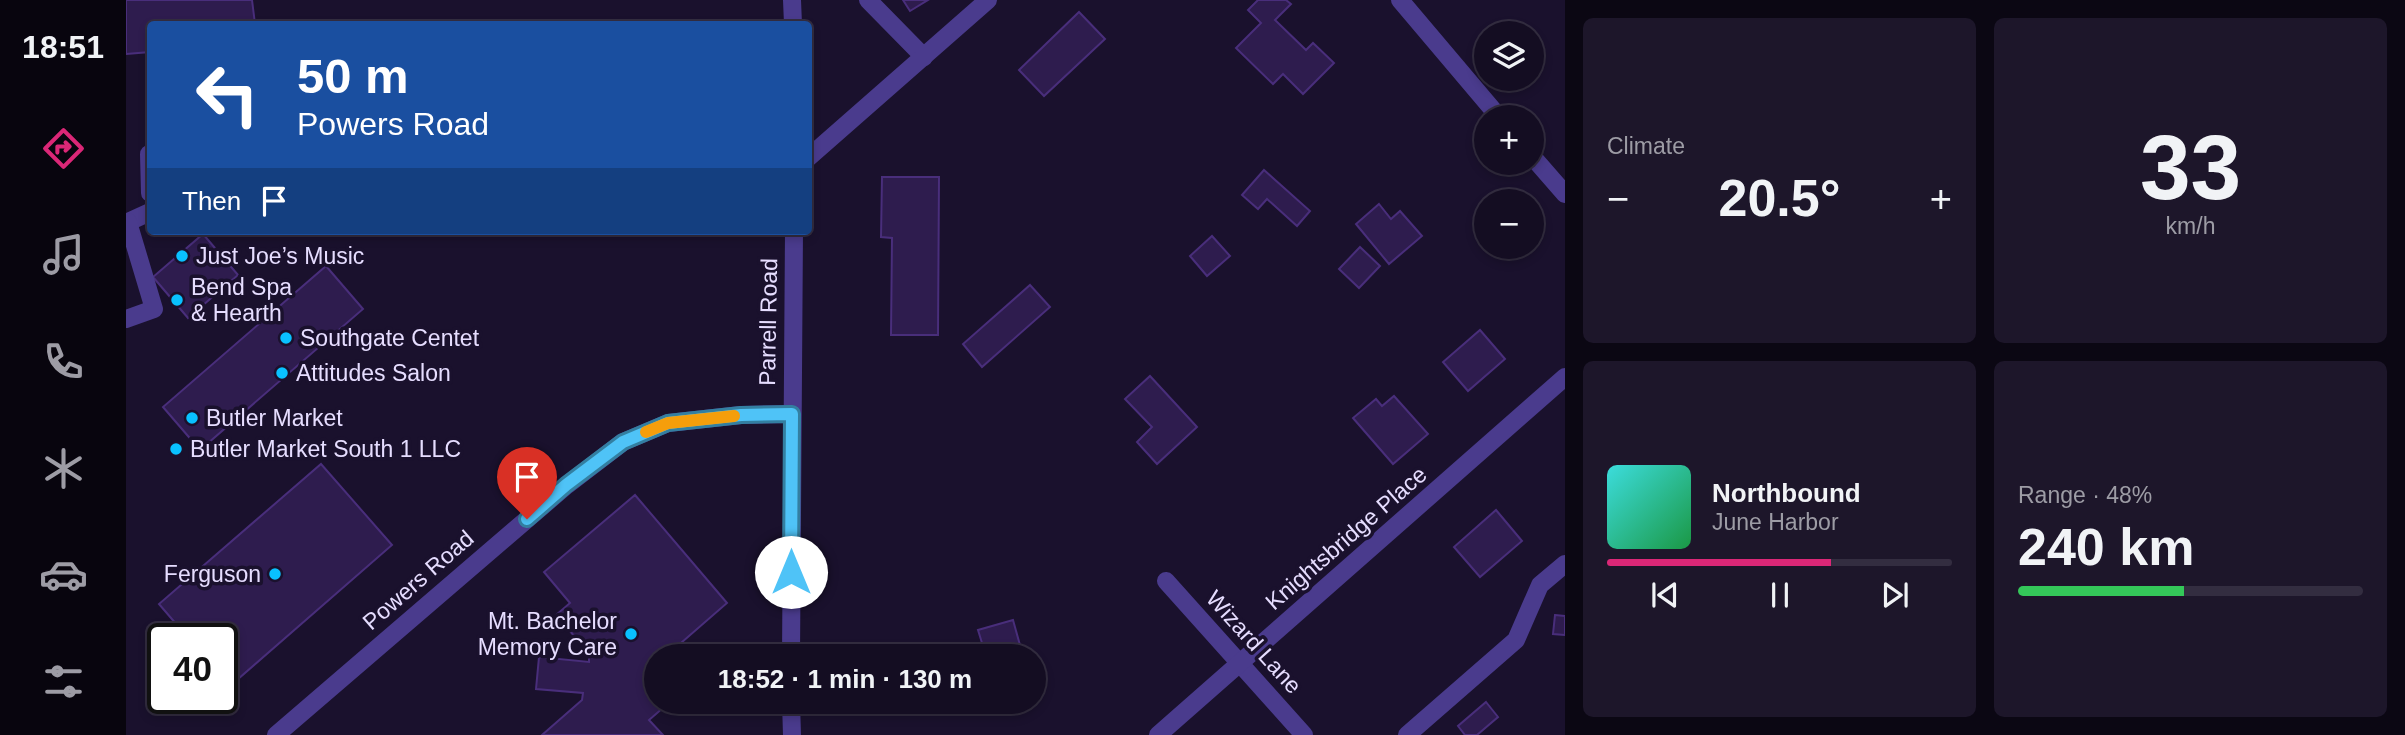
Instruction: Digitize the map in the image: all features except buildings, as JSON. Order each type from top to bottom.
[{"type":"street","points":[[792,0],[793,21]]},
{"type":"street","points":[[868,0],[924,57]]},
{"type":"street","points":[[812,155],[988,0]]},
{"type":"street","points":[[1400,0],[1489,105]]},
{"type":"street","points":[[1544,170],[1565,194]]},
{"type":"street","points":[[126,319],[154,309],[127,223],[147,213]]},
{"type":"street","name":"Parrell Road","points":[[791,644],[794,235]]},
{"type":"street","name":"Knightsbridge Place","points":[[1158,735],[1565,377]]},
{"type":"street","name":"Powers Road","points":[[276,735],[566,485],[623,442],[668,423],[741,415],[792,414]]},
{"type":"street","points":[[1407,735],[1516,640],[1540,586],[1565,564]]},
{"type":"street","name":"Wizard Lane","points":[[1166,581],[1304,735]]},
{"type":"street","points":[[791,714],[792,735]]},
{"type":"slow traffic","points":[[646,432],[668,423],[734,416]]},
{"type":"place","name":"Just Joe’s Music","points":[[182,256]]},
{"type":"place","name":"Bend Spa & Hearth","points":[[177,300]]},
{"type":"place","name":"Southgate Centet","points":[[286,338]]},
{"type":"place","name":"Attitudes Salon","points":[[282,373]]},
{"type":"place","name":"Butler Market","points":[[192,418]]},
{"type":"place","name":"Butler Market South 1 LLC","points":[[176,449]]},
{"type":"place","name":"Ferguson","points":[[275,574]]},
{"type":"place","name":"Mt. Bachelor Memory Care","points":[[631,634]]},
{"type":"route","points":[[527,519],[566,485],[623,442],[668,423],[741,415],[792,414],[791,572]]}]
